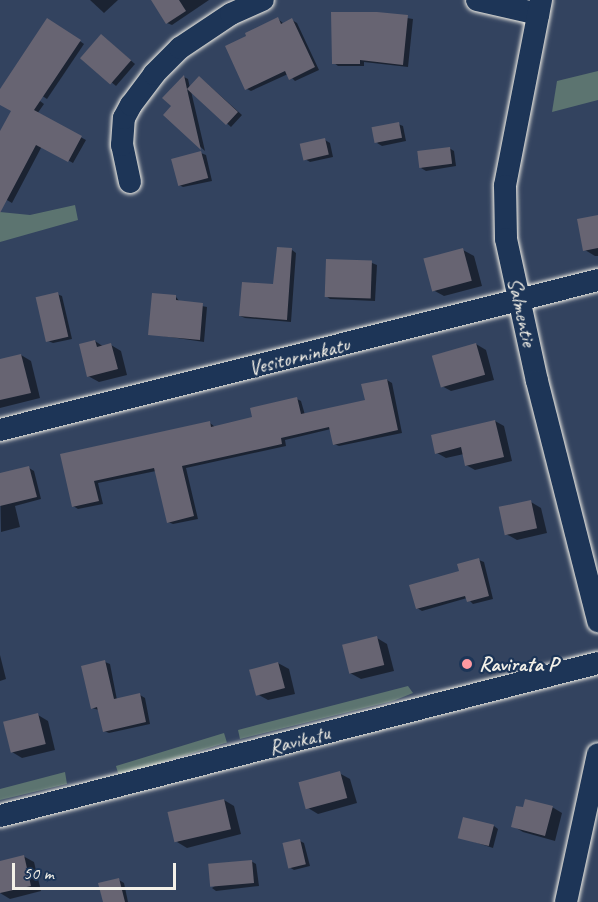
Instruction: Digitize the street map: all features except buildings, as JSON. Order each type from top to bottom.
[{"type":"street","points":[[130,182],[122,145],[124,118],[131,105],[154,74],[180,48],[231,14],[263,0]]},
{"type":"street","points":[[477,0],[540,7]]},
{"type":"street","name":"Salmentie","points":[[540,7],[504,206],[506,239],[518,299],[598,621]]},
{"type":"street","name":"Vesitorninkatu","points":[[0,430],[598,280]]},
{"type":"street","name":"Ravikatu","points":[[0,816],[598,663]]},
{"type":"street","points":[[566,902],[598,753]]},
{"type":"green space","points":[[598,71],[598,100],[552,112],[557,81]]},
{"type":"green space","points":[[75,205],[78,220],[0,242],[0,212],[30,215]]},
{"type":"green space","points":[[408,686],[413,693],[393,701],[240,739],[238,730]]},
{"type":"green space","points":[[224,733],[227,743],[119,776],[116,766]]},
{"type":"green space","points":[[65,772],[67,784],[0,800],[0,789]]},
{"type":"place","name":"Ravirata P","points":[[467,664]]}]
